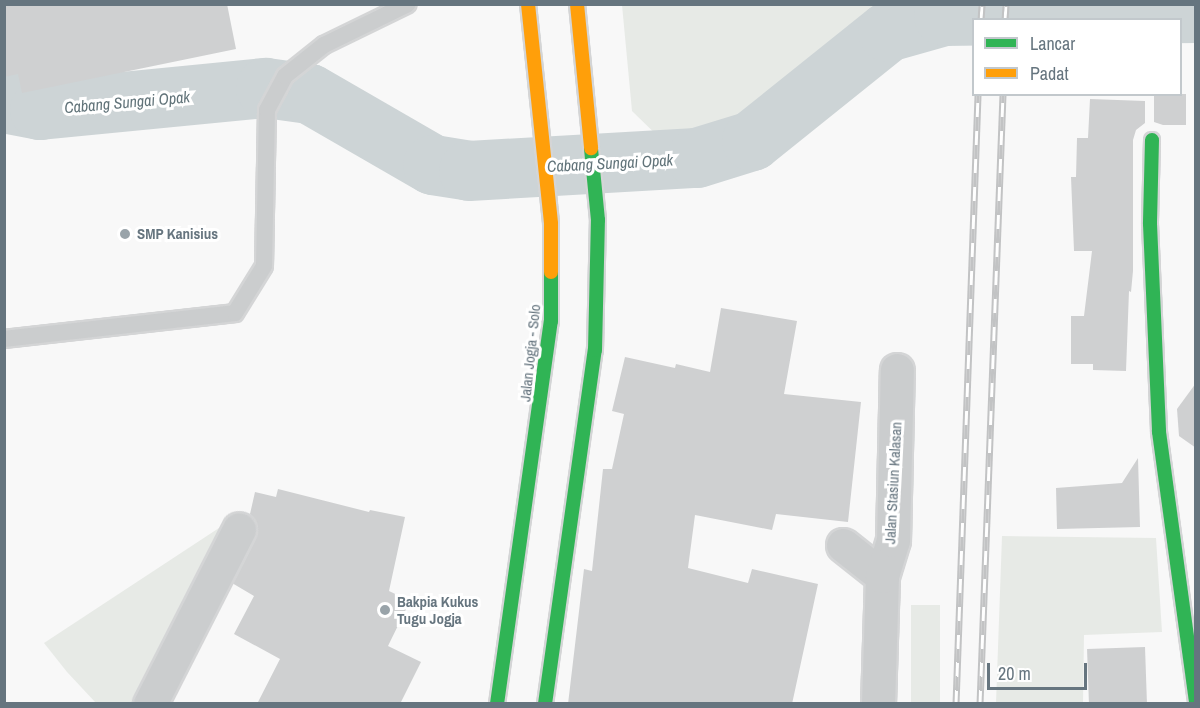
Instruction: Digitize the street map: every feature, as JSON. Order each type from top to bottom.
[{"type":"main road","name":"Jalan Jogja - Solo","points":[[497,704],[549,351],[552,297],[551,224],[538,77],[528,4]]},
{"type":"main road","points":[[545,704],[595,350],[598,220],[585,67],[577,4]]},
{"type":"main road","points":[[1152,140],[1150,224],[1159,432],[1196,701]]},
{"type":"street","name":"Jalan Stasiun Kalasan","points":[[878,704],[882,576],[893,540],[897,370]]},
{"type":"street","points":[[150,704],[239,529]]},
{"type":"street","points":[[843,545],[882,576]]},
{"type":"lane","points":[[4,339],[235,313],[264,266],[267,110],[285,76],[324,45],[408,4]]},
{"type":"shaded area","points":[[622,4],[948,5],[947,21],[941,32],[928,41],[881,51],[861,65],[796,100],[714,133],[713,140],[685,151],[673,151],[632,111]]},
{"type":"shaded area","points":[[222,526],[223,542],[140,703],[96,703],[44,643]]},
{"type":"shaded area","points":[[1002,536],[1156,538],[1162,632],[1084,635],[1083,703],[996,703]]},
{"type":"shaded area","points":[[911,605],[940,605],[940,703],[911,703]]},
{"type":"building","points":[[4,4],[227,4],[236,49],[22,93],[18,74],[4,77]]},
{"type":"building","points":[[1186,94],[1186,125],[1163,125],[1154,122],[1154,96]]},
{"type":"building","points":[[1090,99],[1145,101],[1145,123],[1136,130],[1133,140],[1133,271],[1131,292],[1129,291],[1126,371],[1093,370],[1093,364],[1071,364],[1071,316],[1084,316],[1092,251],[1074,251],[1071,177],[1076,177],[1077,138],[1088,138]]},
{"type":"building","points":[[721,308],[797,321],[784,394],[861,402],[848,522],[776,514],[772,530],[695,515],[688,568],[748,583],[752,569],[818,584],[792,704],[568,704],[584,569],[592,571],[603,469],[612,469],[624,414],[612,411],[625,357],[675,368],[676,364],[710,372]]},
{"type":"building","points":[[1196,383],[1196,448],[1179,436],[1177,409]]},
{"type":"building","points":[[1138,458],[1140,527],[1057,529],[1056,488],[1122,483]]},
{"type":"building","points":[[278,489],[369,512],[370,510],[405,517],[389,591],[410,601],[388,646],[421,662],[400,704],[257,704],[280,659],[234,634],[254,596],[232,583],[256,537],[258,527],[250,514],[255,492],[276,497]]},
{"type":"building","points":[[1145,647],[1147,704],[1089,704],[1087,649]]},
{"type":"waterway","name":"Cabang Sungai Opak","points":[[4,99],[9,104],[40,110],[266,88],[310,94],[433,165],[469,171],[697,158],[752,141],[888,32],[944,16],[1196,13]]},
{"type":"railway","points":[[981,18],[982,4]]},
{"type":"railway","points":[[1005,18],[1006,4]]},
{"type":"railway","points":[[956,704],[978,96]]},
{"type":"railway","points":[[980,704],[1003,96]]},
{"type":"traffic: fast","points":[[1152,140],[1150,224],[1159,432],[1196,701]]},
{"type":"traffic: fast","points":[[545,704],[595,350],[598,220],[591,148]]},
{"type":"traffic: fast","points":[[497,704],[551,321],[551,272]]},
{"type":"traffic: slow","points":[[528,4],[551,224],[551,272]]},
{"type":"traffic: slow","points":[[577,4],[591,148]]},
{"type":"place","name":"SMP Kanisius","points":[[125,234]]},
{"type":"place","name":"Bakpia Kukus Tugu Jogja","points":[[385,610]]}]
